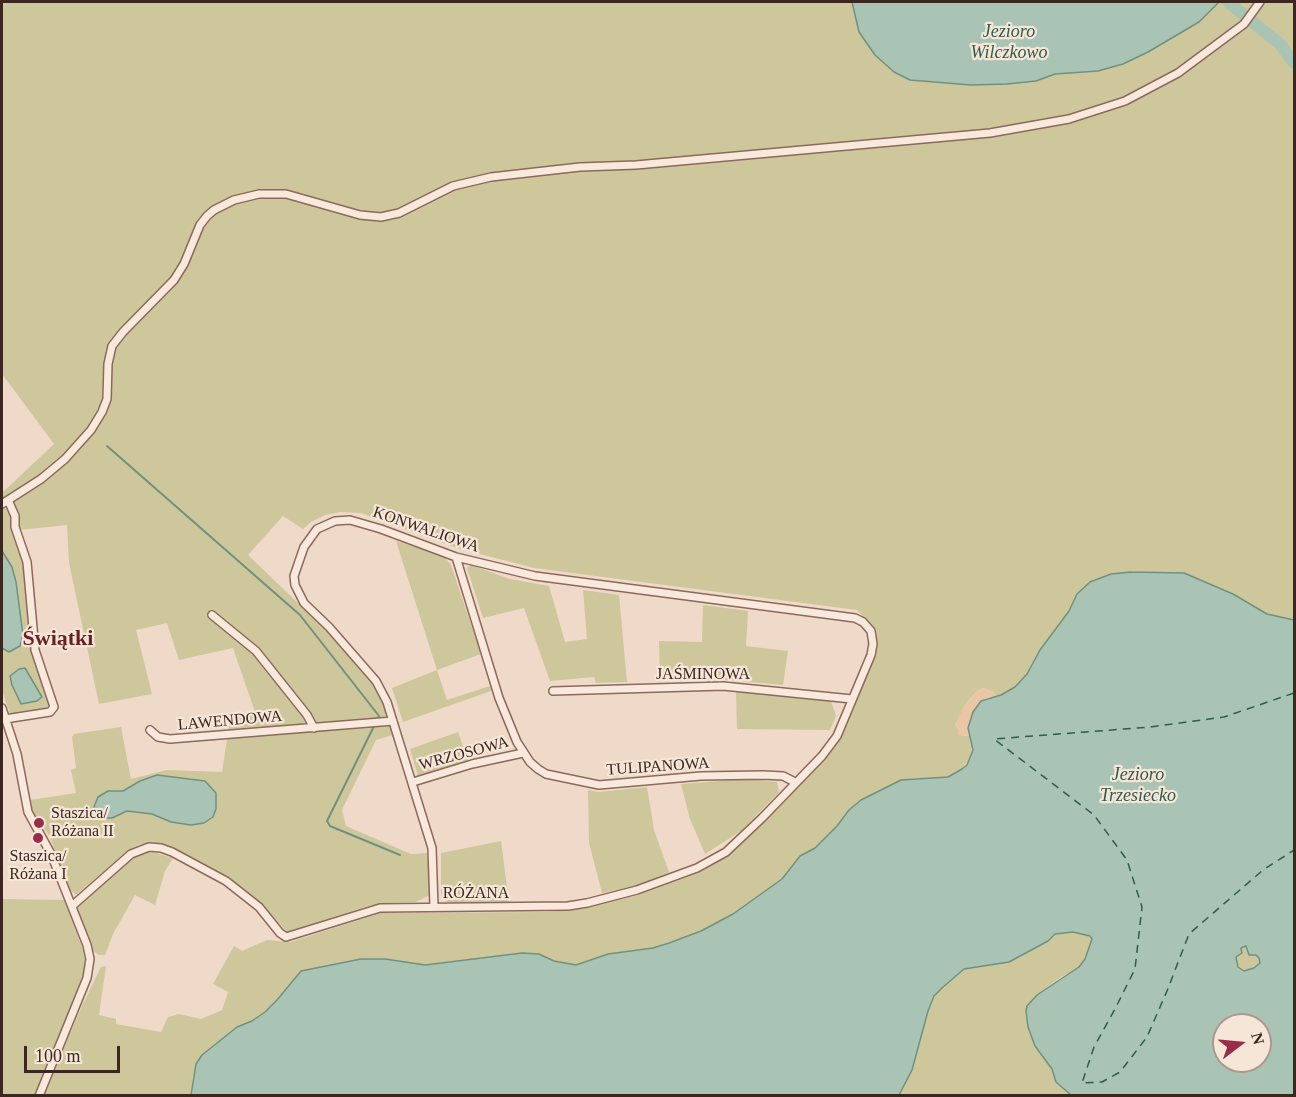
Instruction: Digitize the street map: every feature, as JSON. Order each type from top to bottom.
[{"type":"street","points":[[5,719],[50,712],[54,707],[35,650],[27,562],[15,527],[15,516],[5,502],[40,479],[70,454],[87,435],[102,412],[108,392],[108,364],[111,346],[174,280],[184,264],[200,225],[214,210],[234,200],[259,194],[286,194],[351,213],[381,216],[399,213],[453,186],[492,177],[561,169],[647,165],[990,133],[1041,124],[1098,111],[1152,89],[1205,54],[1244,24],[1260,2]]},
{"type":"street","name":"KONWALIOWA","points":[[434,907],[432,848],[382,690],[298,594],[294,576],[301,554],[317,529],[335,521],[350,520],[456,557],[515,572],[559,580],[855,618],[863,622],[871,632],[873,644],[871,655],[852,699]]},
{"type":"street","name":"TULIPANOWA","points":[[456,557],[500,698],[523,753],[538,769],[546,774],[599,785],[700,776],[763,775],[783,776],[795,783]]},
{"type":"street","name":"LAWENDOWA","points":[[212,615],[256,651],[307,715],[314,728]]},
{"type":"street","name":"JAŚMINOWA","points":[[553,691],[723,686],[852,699]]},
{"type":"street","name":"RÓŻANA","points":[[72,906],[130,854],[153,847],[172,852],[226,881],[259,907],[286,937],[373,910],[393,907],[568,906],[637,890],[696,868],[726,852],[822,756],[837,736],[852,699]]},
{"type":"street","points":[[2,708],[17,754],[27,812],[48,848],[72,906],[87,945],[90,969],[39,1095]]},
{"type":"street","name":"LAWENDOWA","points":[[150,730],[158,737],[170,739],[393,721]]},
{"type":"street","name":"WRZOSOWA","points":[[413,782],[472,764],[523,753]]},
{"type":"shaded area","points":[[2,2],[852,2],[859,32],[1007,84],[1036,81],[1055,74],[1148,52],[1199,22],[1219,2],[1294,2],[1294,620],[1267,614],[1233,594],[1184,573],[1111,574],[1077,594],[1069,611],[1040,650],[1027,674],[1015,687],[996,696],[994,692],[983,688],[968,701],[955,725],[959,730],[958,735],[969,736],[972,747],[970,758],[962,769],[948,777],[901,780],[849,810],[815,848],[800,856],[782,879],[743,908],[701,931],[653,948],[576,965],[554,961],[539,954],[487,957],[425,965],[385,959],[301,971],[265,1012],[237,1027],[193,1076],[191,1095],[44,1095],[101,967],[106,966],[99,1015],[116,1019],[116,1024],[161,1032],[168,1017],[179,1014],[201,1019],[222,1010],[228,992],[213,984],[234,946],[242,951],[267,940],[290,942],[381,913],[546,912],[579,909],[639,895],[699,873],[728,856],[766,821],[825,759],[841,738],[875,657],[878,644],[876,630],[857,610],[534,568],[457,548],[361,513],[340,512],[325,515],[303,529],[283,516],[248,555],[326,630],[373,684],[383,704],[393,735],[376,740],[342,810],[346,826],[411,854],[429,853],[430,895],[416,902],[368,906],[287,932],[262,904],[228,877],[174,848],[153,842],[140,844],[128,850],[75,894],[70,890],[50,837],[33,812],[30,800],[76,793],[71,770],[76,768],[72,737],[74,734],[121,727],[131,779],[167,770],[222,772],[230,719],[255,712],[233,648],[179,660],[167,623],[136,630],[152,694],[99,704],[69,563],[67,525],[19,530],[17,511],[13,502],[6,497],[2,500],[2,493],[54,444],[2,374]],"holes":[[[205,781],[216,793],[216,809],[213,817],[204,823],[191,825],[171,822],[152,814],[127,811],[112,818],[101,818],[92,812],[99,797],[108,791]]]},
{"type":"shaded area","points":[[7,508],[11,511],[24,563],[32,650],[51,705],[49,709],[10,714],[2,690],[2,509]]},
{"type":"shaded area","points":[[396,541],[444,556],[451,565],[481,654],[437,670]]},
{"type":"shaded area","points":[[471,565],[510,579],[549,586],[565,642],[587,639],[583,590],[619,595],[627,682],[596,683],[594,677],[550,681],[524,608],[483,618],[467,568]]},
{"type":"shaded area","points":[[703,605],[748,611],[746,646],[788,651],[783,685],[727,680],[660,681],[659,641],[702,642]]},
{"type":"shaded area","points":[[437,670],[447,700],[490,686],[491,691],[403,722],[392,688]]},
{"type":"shaded area","points":[[736,691],[831,701],[836,716],[830,730],[737,729]]},
{"type":"shaded area","points":[[458,732],[468,760],[418,776],[410,749]]},
{"type":"shaded area","points":[[746,779],[777,782],[779,792],[741,831],[705,854],[690,819],[681,784]]},
{"type":"shaded area","points":[[647,787],[654,830],[669,872],[650,883],[602,893],[589,843],[588,790],[599,792]]},
{"type":"shaded area","points":[[501,841],[509,902],[447,902],[441,894],[441,853]]},
{"type":"shaded area","points":[[153,852],[173,858],[165,871],[155,905],[135,895],[113,934],[105,955],[99,955],[93,951],[77,908],[133,858],[143,853]]},
{"type":"shaded area","points":[[2,899],[64,900],[85,960],[84,971],[74,998],[34,1095],[2,1095]]},
{"type":"shaded area","points":[[1074,925],[1120,948],[1061,977],[1033,998],[1042,1057],[1052,1069],[1056,1082],[1071,1095],[884,1096],[909,1075],[928,1011],[934,996],[942,988],[964,969],[1009,962],[1019,957],[1023,948]]},
{"type":"shaded area","points":[[1245,946],[1259,958],[1260,963],[1244,971],[1238,967],[1236,957],[1242,953],[1241,948]]},
{"type":"sand","points":[[983,688],[994,692],[996,696],[986,698],[976,707],[968,728],[969,736],[958,735],[959,730],[955,725],[964,706],[977,691]]},
{"type":"water","name":"Jezioro Wilczkowo","points":[[852,2],[1219,2],[1199,22],[1123,64],[1098,71],[1055,74],[1036,81],[971,85],[910,80],[894,72],[875,55],[859,32]]},
{"type":"water","points":[[2,551],[12,567],[16,582],[23,635],[20,646],[9,652],[2,648]]},
{"type":"water","name":"Jezioro Trzesiecko","points":[[1131,572],[1184,573],[1233,594],[1267,614],[1294,620],[1294,1095],[1071,1095],[1056,1082],[1052,1069],[1035,1046],[1028,1027],[1026,1011],[1027,1006],[1037,995],[1079,967],[1085,959],[1092,939],[1090,936],[1073,932],[1055,934],[1048,941],[1009,962],[964,969],[942,988],[934,996],[912,1070],[899,1095],[191,1095],[196,1064],[202,1055],[237,1027],[265,1012],[301,971],[361,959],[385,959],[425,965],[522,953],[539,954],[554,961],[576,965],[608,954],[653,948],[669,943],[701,931],[733,914],[782,879],[800,856],[815,848],[861,800],[901,780],[948,777],[967,765],[973,750],[968,728],[973,712],[981,701],[1001,695],[1015,687],[1027,674],[1040,650],[1069,611],[1077,594],[1090,582],[1111,574]],"holes":[[[1246,946],[1249,955],[1256,955],[1260,963],[1244,971],[1238,967],[1236,957],[1242,953],[1241,948]]]},
{"type":"water","points":[[25,668],[42,697],[37,701],[21,704],[10,676],[19,669]]},
{"type":"water","points":[[157,775],[205,781],[216,793],[216,809],[213,817],[204,823],[191,825],[171,822],[152,814],[127,811],[112,818],[101,818],[92,812],[98,797],[108,791],[123,791],[140,781]]},
{"type":"waterway","points":[[1228,2],[1280,44],[1294,63]]},
{"type":"waterway","points":[[107,446],[300,615],[379,716],[327,821],[330,826],[400,855]]},
{"type":"ferry route","points":[[1294,693],[1224,717],[1150,727],[994,739],[1094,815],[1127,860],[1142,907],[1135,969],[1094,1047],[1082,1083],[1102,1082],[1120,1072],[1147,1037],[1189,934],[1263,870],[1294,850]]},
{"type":"place","name":"Staszica/ Różana II","points":[[39,823]]},
{"type":"place","name":"Staszica/ Różana I","points":[[38,838]]},
{"type":"district","name":"Świątki","points":[[58,639]]}]
